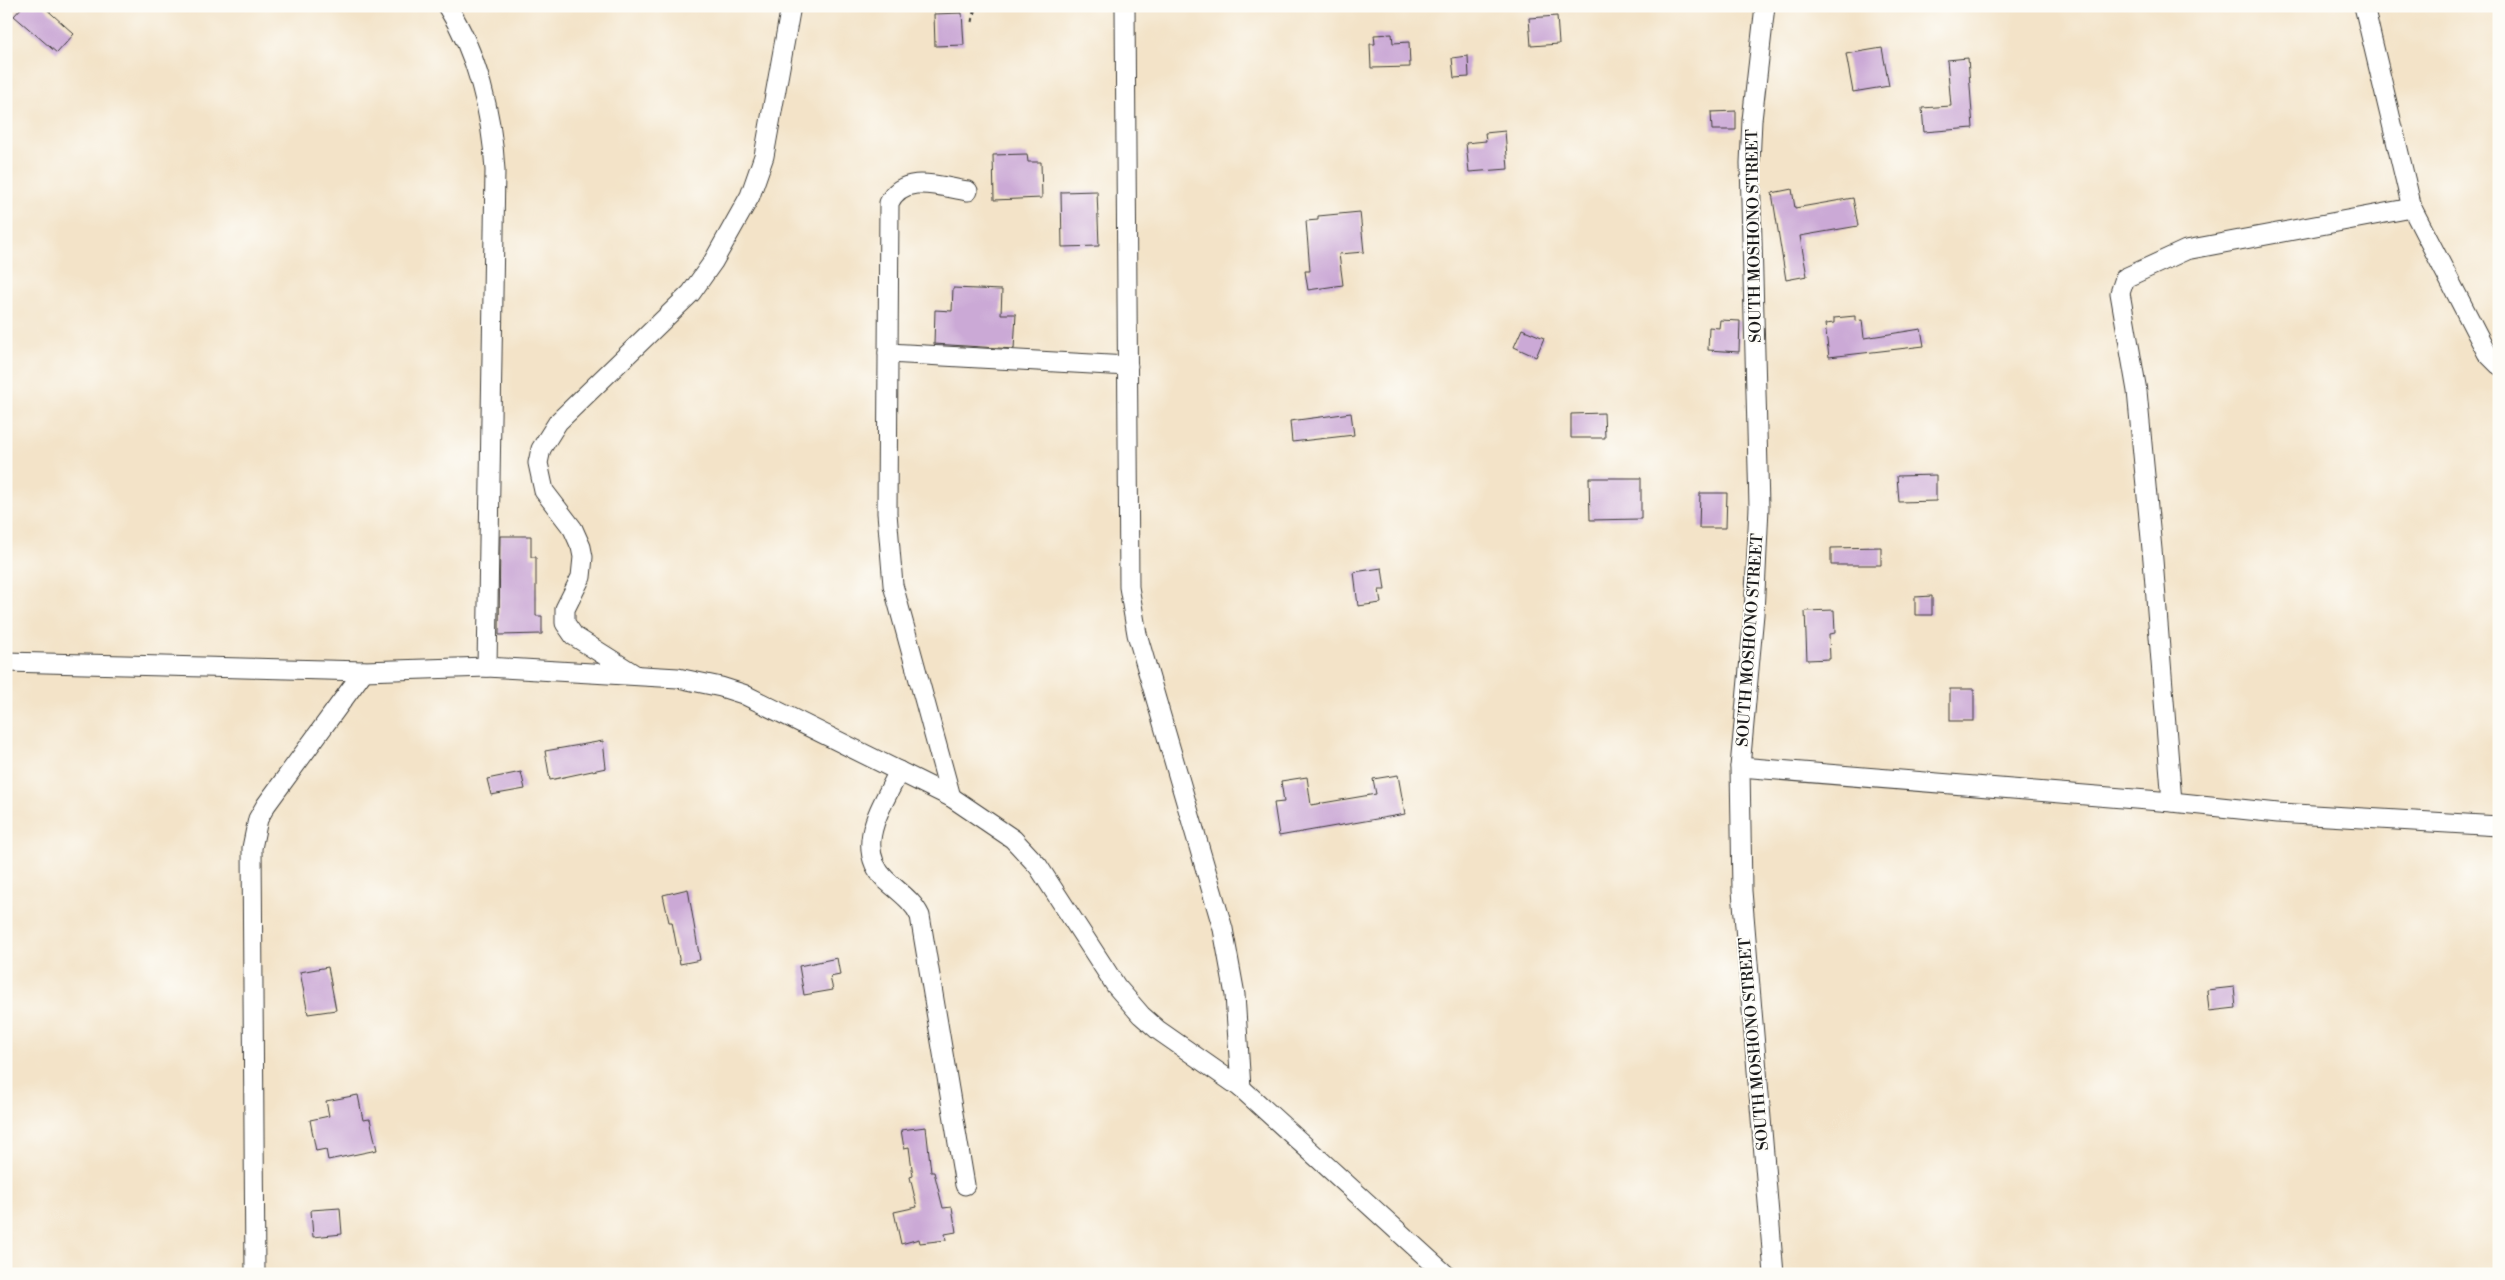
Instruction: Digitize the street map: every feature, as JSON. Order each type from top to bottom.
[{"type":"street","points":[[447,6],[466,43],[487,109],[495,170],[487,667]]},
{"type":"street","points":[[634,675],[574,636],[565,623],[565,609],[582,577],[582,552],[573,528],[544,491],[538,463],[541,449],[558,422],[691,293],[713,262],[741,212],[758,176],[764,156],[791,6]]},
{"type":"street","points":[[1125,6],[1129,587],[1143,655],[1223,929],[1235,995],[1242,1088]]},
{"type":"street","name":"SOUTH MOSHONO STREET","points":[[1765,6],[1752,120],[1750,172],[1759,447],[1758,526],[1754,614],[1740,767],[1744,928],[1774,1274]]},
{"type":"street","points":[[2364,6],[2412,208],[2487,353],[2499,365]]},
{"type":"street","points":[[951,797],[890,568],[886,513],[888,203],[892,196],[903,186],[912,183],[968,191]]},
{"type":"street","points":[[2172,802],[2153,560],[2137,391],[2120,293],[2125,278],[2186,250],[2412,208]]},
{"type":"street","points":[[888,353],[1128,366]]},
{"type":"street","points":[[6,662],[364,671],[487,667],[634,675],[699,682],[743,694],[951,797],[1013,839],[1031,857],[1116,986],[1141,1015],[1158,1030],[1242,1088],[1445,1274]]},
{"type":"street","points":[[255,1274],[252,848],[254,833],[266,805],[364,671]]},
{"type":"street","points":[[1740,767],[2172,802],[2278,813],[2499,826]]},
{"type":"street","points":[[899,771],[873,825],[870,852],[878,870],[914,904],[920,916],[965,1185]]},
{"type":"path","points":[[972,22],[975,6]]},
{"type":"building","points":[[23,6],[43,6],[74,34],[57,53],[14,16]]},
{"type":"building","points":[[962,13],[964,45],[935,46],[934,14]]},
{"type":"building","points":[[1557,16],[1559,44],[1531,46],[1529,18]]},
{"type":"building","points":[[1392,34],[1393,43],[1409,42],[1410,67],[1371,68],[1370,44],[1375,44],[1374,35]]},
{"type":"building","points":[[1882,48],[1889,86],[1853,92],[1846,54]]},
{"type":"building","points":[[1468,56],[1469,77],[1454,78],[1452,58]]},
{"type":"building","points":[[1968,58],[1973,128],[1924,132],[1922,108],[1951,106],[1947,60]]},
{"type":"building","points":[[1736,111],[1736,130],[1712,130],[1711,112]]},
{"type":"building","points":[[1505,131],[1508,169],[1469,172],[1466,143],[1486,141],[1485,133]]},
{"type":"building","points":[[1027,154],[1028,162],[1041,162],[1042,198],[994,200],[993,155]]},
{"type":"building","points":[[1792,189],[1795,208],[1853,198],[1858,226],[1800,236],[1807,276],[1786,280],[1772,193]]},
{"type":"building","points":[[1097,191],[1099,246],[1062,247],[1061,192]]},
{"type":"building","points":[[1360,212],[1364,252],[1339,254],[1343,285],[1308,290],[1305,271],[1310,271],[1306,221],[1318,220],[1318,216]]},
{"type":"building","points":[[953,288],[1002,290],[1001,314],[1016,314],[1014,349],[934,344],[935,310],[952,311]]},
{"type":"building","points":[[1855,316],[1855,321],[1862,320],[1864,338],[1921,329],[1924,346],[1829,357],[1825,324],[1834,323],[1834,318]]},
{"type":"building","points":[[1720,320],[1740,321],[1739,352],[1708,350],[1709,327],[1719,328]]},
{"type":"building","points":[[1522,329],[1544,338],[1536,357],[1514,347]]},
{"type":"building","points":[[1351,413],[1354,435],[1292,442],[1290,421]]},
{"type":"building","points":[[1604,413],[1605,438],[1571,438],[1571,414]]},
{"type":"building","points":[[1936,475],[1936,501],[1899,502],[1897,476]]},
{"type":"building","points":[[1589,478],[1641,478],[1641,519],[1590,520]]},
{"type":"building","points":[[1700,493],[1727,493],[1726,528],[1699,528]]},
{"type":"building","points":[[500,536],[531,536],[531,557],[536,557],[536,616],[542,616],[542,634],[499,635]]},
{"type":"building","points":[[1881,547],[1881,565],[1831,565],[1831,548]]},
{"type":"building","points":[[1382,568],[1385,590],[1379,590],[1381,603],[1358,606],[1354,572]]},
{"type":"building","points":[[1932,596],[1932,615],[1915,615],[1915,597]]},
{"type":"building","points":[[1834,610],[1835,633],[1829,634],[1830,659],[1807,660],[1805,611]]},
{"type":"building","points":[[1950,689],[1974,689],[1974,721],[1950,721]]},
{"type":"building","points":[[603,741],[606,768],[550,780],[545,751]]},
{"type":"building","points":[[521,772],[525,789],[491,795],[487,779]]},
{"type":"building","points":[[1398,775],[1405,814],[1279,836],[1274,803],[1284,802],[1281,781],[1307,777],[1311,805],[1376,794],[1373,779]]},
{"type":"building","points":[[688,889],[700,960],[680,964],[672,922],[669,922],[663,895]]},
{"type":"building","points":[[837,958],[840,975],[830,977],[833,990],[804,995],[799,966]]},
{"type":"building","points":[[328,967],[336,1010],[308,1014],[300,972]]},
{"type":"building","points":[[2234,987],[2236,1008],[2209,1011],[2207,990]]},
{"type":"building","points":[[358,1095],[363,1120],[370,1119],[377,1150],[328,1160],[326,1149],[316,1151],[310,1120],[329,1116],[326,1101]]},
{"type":"building","points":[[926,1127],[931,1172],[934,1172],[943,1208],[952,1207],[956,1232],[945,1234],[946,1240],[920,1243],[919,1239],[901,1244],[894,1212],[917,1207],[910,1177],[913,1176],[909,1147],[904,1148],[901,1130]]},
{"type":"building","points":[[340,1208],[342,1234],[313,1237],[311,1210]]}]
